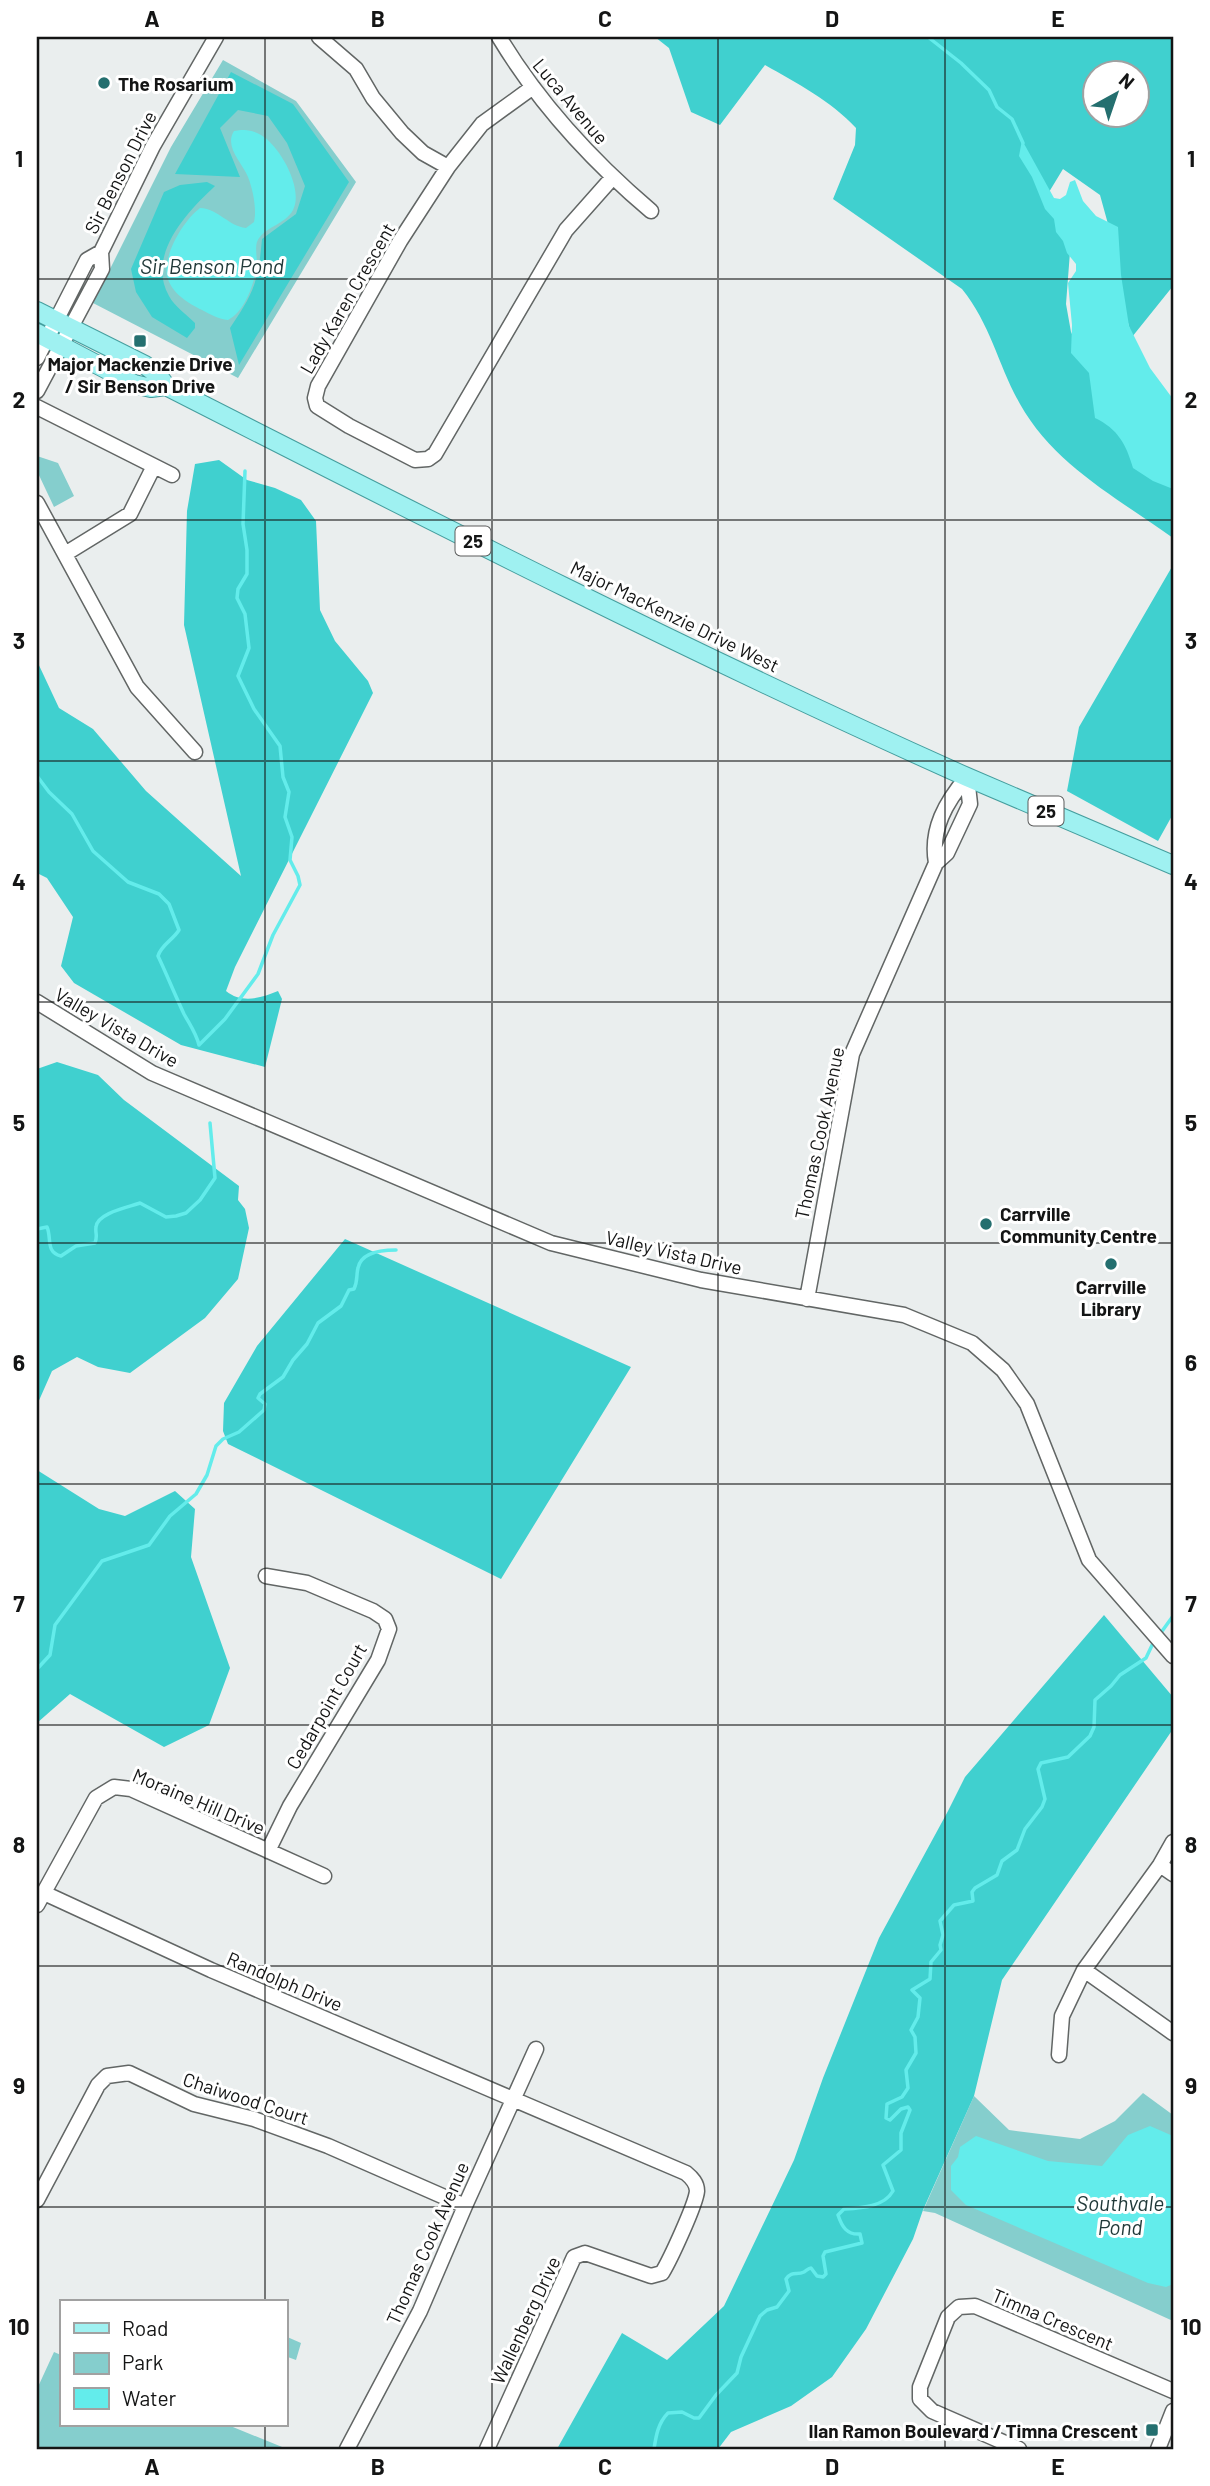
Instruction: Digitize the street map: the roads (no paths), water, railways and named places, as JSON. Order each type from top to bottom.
[{"type":"main road","name":"Major MacKenzie Drive West","points":[[37,311],[145,365],[157,374],[166,386],[529,569],[967,777],[1173,865]]},
{"type":"main road","name":"Major MacKenzie Drive West","points":[[48,339],[134,384],[151,388],[166,386]]},
{"type":"street","name":"Sir Benson Drive","points":[[48,339],[64,324],[102,269],[101,252],[153,146],[216,37]]},
{"type":"street","points":[[319,37],[356,69],[373,98],[402,133],[423,153],[448,167]]},
{"type":"street","name":"Luca Avenue","points":[[499,37],[573,139],[651,211]]},
{"type":"street","name":"Lady Karen Crescent","points":[[533,87],[482,124],[448,167],[400,241],[318,387],[315,398],[317,406],[415,460],[428,459],[435,454],[566,230],[613,177]]},
{"type":"street","points":[[37,358],[48,339]]},
{"type":"street","points":[[37,391],[48,339]]},
{"type":"street","points":[[37,407],[172,475]]},
{"type":"street","points":[[65,554],[130,514],[154,466]]},
{"type":"street","points":[[37,503],[137,687],[195,752]]},
{"type":"street","name":"Thomas Cook Avenue","points":[[936,863],[933,844],[948,800],[967,777]]},
{"type":"street","name":"Thomas Cook Avenue","points":[[807,1299],[852,1054],[936,863],[947,853],[970,803],[967,777]]},
{"type":"street","name":"Valley Vista Drive","points":[[37,1002],[152,1073],[551,1243],[701,1280],[904,1315],[972,1343],[1003,1370],[1027,1404],[1088,1560],[1173,1656]]},
{"type":"street","name":"Cedarpoint Court","points":[[266,1576],[307,1583],[373,1611],[385,1619],[389,1629],[389,1635],[373,1668],[290,1805],[268,1851]]},
{"type":"street","name":"Moraine Hill Drive","points":[[40,1899],[96,1798],[114,1787],[131,1789],[324,1876]]},
{"type":"street","points":[[1059,2055],[1062,2016],[1084,1970],[1160,1865],[1173,1842]]},
{"type":"street","points":[[1160,1865],[1173,1874]]},
{"type":"street","name":"Randolph Drive","points":[[40,1899],[514,2098]]},
{"type":"street","points":[[1084,1970],[1173,2033]]},
{"type":"street","name":"Thomas Cook Avenue","points":[[347,2449],[421,2311],[464,2206],[536,2049]]},
{"type":"street","name":"Chaiwood Court","points":[[37,2200],[98,2085],[107,2076],[130,2073],[194,2104],[254,2119],[328,2146],[464,2206]]},
{"type":"street","name":"Wallenberg Drive","points":[[486,2449],[574,2257],[585,2253],[651,2276],[662,2273],[671,2258],[697,2192],[694,2179],[687,2173],[514,2098]]},
{"type":"street","name":"Timna Crescent","points":[[1018,2449],[932,2411],[920,2399],[919,2387],[948,2316],[959,2307],[975,2306],[1173,2390]]},
{"type":"street","points":[[1158,2449],[1173,2411]]},
{"type":"water","name":"Sir Benson Pond","points":[[234,131],[259,134],[276,148],[293,180],[296,201],[289,215],[264,233],[257,242],[257,264],[251,288],[244,304],[228,320],[209,314],[181,297],[169,282],[167,268],[176,239],[187,221],[200,208],[213,211],[240,227],[246,228],[254,222],[255,205],[248,177],[231,143]]},
{"type":"water","points":[[1022,140],[1054,198],[1060,199],[1066,195],[1070,182],[1075,180],[1083,201],[1096,216],[1118,227],[1121,275],[1129,326],[1150,368],[1173,399],[1173,489],[1153,481],[1133,468],[1120,438],[1110,427],[1095,418],[1089,373],[1071,353],[1072,325],[1068,283],[1076,271],[1076,264],[1067,253],[1056,232],[1054,219],[1045,209],[1032,177],[1019,156]]},
{"type":"water","name":"Southvale Pond","points":[[1150,2126],[1173,2136],[1173,2284],[1166,2287],[1148,2283],[966,2205],[951,2190],[951,2166],[958,2157],[960,2147],[976,2136],[1048,2161],[1102,2166],[1128,2135]]},
{"type":"waterway","points":[[928,37],[989,90],[997,107],[1012,119],[1023,143]]},
{"type":"waterway","points":[[199,1045],[225,1019],[258,974],[273,935],[300,885],[290,860],[292,837],[285,817],[289,792],[283,777],[280,746],[254,709],[238,676],[249,648],[245,614],[237,598],[238,589],[247,574],[243,524],[245,471]]},
{"type":"waterway","points":[[37,776],[72,814],[93,851],[128,882],[159,894],[169,904],[179,930],[158,956],[199,1045]]},
{"type":"waterway","points":[[37,1229],[47,1227],[51,1248],[61,1256],[76,1246],[95,1243],[98,1222],[107,1214],[140,1203],[166,1217],[186,1213],[200,1200],[215,1178],[210,1123]]},
{"type":"waterway","points":[[37,1669],[50,1655],[55,1625],[102,1561],[149,1545],[170,1516],[196,1494],[207,1475],[216,1446],[223,1439],[239,1432],[264,1410],[265,1404],[258,1398],[260,1394],[283,1377],[307,1344],[318,1323],[341,1306],[349,1290],[354,1289],[363,1258],[379,1251],[396,1250]]},
{"type":"waterway","points":[[1160,1634],[1173,1616]]},
{"type":"waterway","points":[[654,2449],[660,2425],[668,2413],[682,2412],[699,2418],[737,2373],[741,2357],[760,2316],[777,2307],[789,2291],[786,2279],[788,2276],[811,2268],[817,2276],[823,2277],[826,2274],[823,2256],[825,2252],[862,2243],[860,2234],[846,2229],[838,2215],[844,2209],[878,2203],[893,2191],[883,2165],[901,2150],[901,2133],[910,2110],[908,2107],[901,2109],[890,2120],[886,2118],[887,2104],[902,2097],[908,2088],[906,2070],[916,2053],[915,2037],[911,2030],[918,2017],[920,1998],[912,1990],[930,1979],[931,1962],[941,1950],[943,1935],[940,1921],[954,1905],[973,1901],[972,1892],[975,1888],[997,1875],[1002,1861],[1017,1850],[1025,1829],[1045,1799],[1038,1769],[1041,1763],[1068,1757],[1090,1736],[1094,1727],[1095,1700],[1120,1675],[1146,1658],[1155,1639]]},
{"type":"place","name":"The Rosarium","points":[[104,83]]},
{"type":"place","name":"Major Mackenzie Drive / Sir Benson Drive","points":[[140,341]]},
{"type":"place","name":"Carrville Community Centre","points":[[986,1224]]},
{"type":"place","name":"Carrville Library","points":[[1111,1264]]},
{"type":"place","name":"Ilan Ramon Boulevard / Timna Crescent","points":[[1152,2430]]}]
